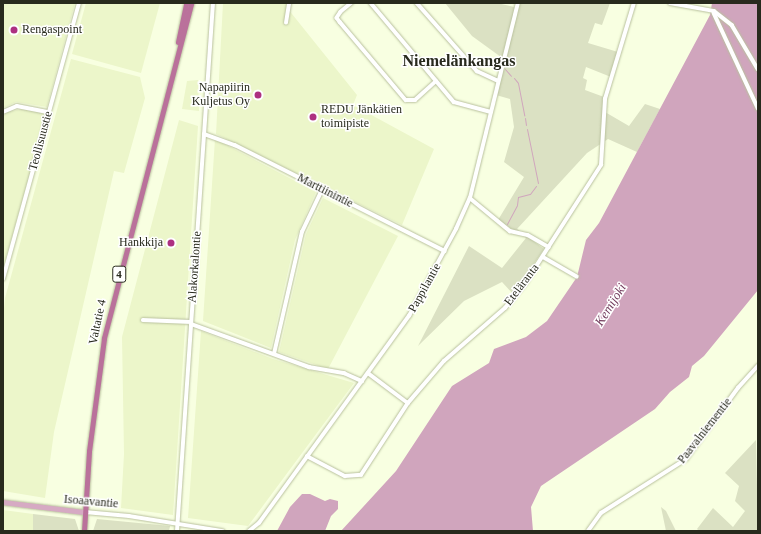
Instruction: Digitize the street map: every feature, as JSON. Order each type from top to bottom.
[{"type":"highway","name":"Valtatie 4","points":[[166,99],[186,3]]},
{"type":"highway","name":"Valtatie 4","points":[[84,531],[95,389],[104,338],[191,3]]},
{"type":"main road","name":"Isoaavantie","points":[[3,502],[85,512]]},
{"type":"street","name":"Teollisuustie","points":[[3,279],[79,3]]},
{"type":"street","name":"Alakorkalontie","points":[[177,531],[213,3]]},
{"type":"street","points":[[286,23],[289,3]]},
{"type":"street","points":[[352,3],[337,18],[406,100],[415,100],[436,81]]},
{"type":"street","points":[[371,3],[454,102],[491,112]]},
{"type":"street","points":[[417,3],[477,71],[498,81]]},
{"type":"street","name":"Pappilantie","points":[[249,531],[259,523],[418,302],[445,252],[470,198],[518,3]]},
{"type":"street","name":"Eteläranta","points":[[307,456],[345,476],[361,475],[408,403],[444,361],[505,308],[543,257],[601,165],[605,100],[634,3]]},
{"type":"street","points":[[670,3],[711,11],[732,25],[758,69]]},
{"type":"street","points":[[711,11],[715,14],[758,108]]},
{"type":"street","points":[[3,112],[17,106],[48,112]]},
{"type":"street","name":"Marttiinintie","points":[[204,134],[235,145],[445,252]]},
{"type":"street","points":[[274,354],[302,232],[322,190]]},
{"type":"street","points":[[470,198],[510,231],[528,235],[549,247]]},
{"type":"street","points":[[543,257],[577,277]]},
{"type":"street","points":[[143,320],[191,323],[309,367],[344,373],[362,381]]},
{"type":"street","name":"Paavalniementie","points":[[588,531],[601,513],[686,459],[743,381],[758,366]]},
{"type":"street","points":[[368,373],[408,403]]},
{"type":"street","name":"Isoaavantie","points":[[85,512],[177,523]]},
{"type":"street","points":[[177,523],[223,531]]},
{"type":"shaded area","points":[[3,3],[75,3],[47,107],[16,102],[3,108]]},
{"type":"shaded area","points":[[86,3],[160,3],[141,73],[72,54]]},
{"type":"shaded area","points":[[223,3],[287,3],[288,9],[357,95],[353,105],[434,149],[402,225],[216,134]]},
{"type":"shaded area","points":[[445,3],[497,3],[518,8],[519,3],[610,3],[602,25],[595,23],[588,43],[618,52],[611,77],[586,67],[583,78],[587,80],[585,90],[604,97],[605,112],[629,126],[645,104],[660,109],[637,152],[608,139],[587,153],[517,229],[544,249],[513,294],[502,282],[464,301],[418,346],[469,246],[502,268],[526,238],[498,220],[524,177],[504,162],[514,127],[510,99],[496,95],[505,60],[472,36]]},
{"type":"shaded area","points":[[71,59],[140,77],[145,98],[124,173],[114,171],[54,432],[45,498],[3,491],[3,318],[5,298]]},
{"type":"shaded area","points":[[198,80],[199,111],[182,109],[187,81]]},
{"type":"shaded area","points":[[21,109],[47,114],[3,268],[3,116],[8,112]]},
{"type":"shaded area","points":[[179,120],[198,126],[173,515],[121,508],[124,454],[122,337]]},
{"type":"shaded area","points":[[215,139],[316,192],[295,240],[271,348],[203,321]]},
{"type":"shaded area","points":[[323,198],[398,236],[328,369],[279,352],[306,234]]},
{"type":"shaded area","points":[[201,331],[273,359],[354,383],[248,526],[188,518]]},
{"type":"shaded area","points":[[756,440],[758,531],[699,531],[697,529],[713,508],[733,527],[745,511],[735,501],[739,486],[725,473]]},
{"type":"shaded area","points":[[661,507],[666,511],[676,531],[666,531]]},
{"type":"shaded area","points":[[3,510],[33,514],[33,531],[3,531]]},
{"type":"shaded area","points":[[33,514],[75,519],[79,531],[33,531]]},
{"type":"shaded area","points":[[97,519],[170,526],[169,531],[93,531]]},
{"type":"water","name":"Kemijoki","points":[[712,3],[758,3],[758,290],[704,356],[692,366],[689,377],[670,392],[655,409],[541,486],[531,507],[533,531],[341,531],[396,471],[452,386],[489,363],[494,349],[526,337],[547,321],[577,277],[586,240],[599,223],[710,15]]},
{"type":"water","points":[[302,494],[310,494],[325,501],[330,499],[338,501],[338,509],[331,516],[325,531],[277,531],[290,507]]},
{"type":"waterway","points":[[505,69],[511,76]]},
{"type":"waterway","points":[[514,78],[518,83],[524,115]]},
{"type":"waterway","points":[[525,118],[526,125]]},
{"type":"waterway","points":[[527,129],[538,183]]},
{"type":"waterway","points":[[507,224],[517,205],[518,197],[530,194],[536,186]]},
{"type":"place","name":"Rengaspoint","points":[[14,30]]},
{"type":"place","name":"Napapiirin Kuljetus Oy","points":[[258,95]]},
{"type":"place","name":"REDU Jänkätien toimipiste","points":[[313,117]]},
{"type":"place","name":"Hankkija","points":[[171,243]]},
{"type":"district","name":"Niemelänkangas","points":[[459,61]]}]
